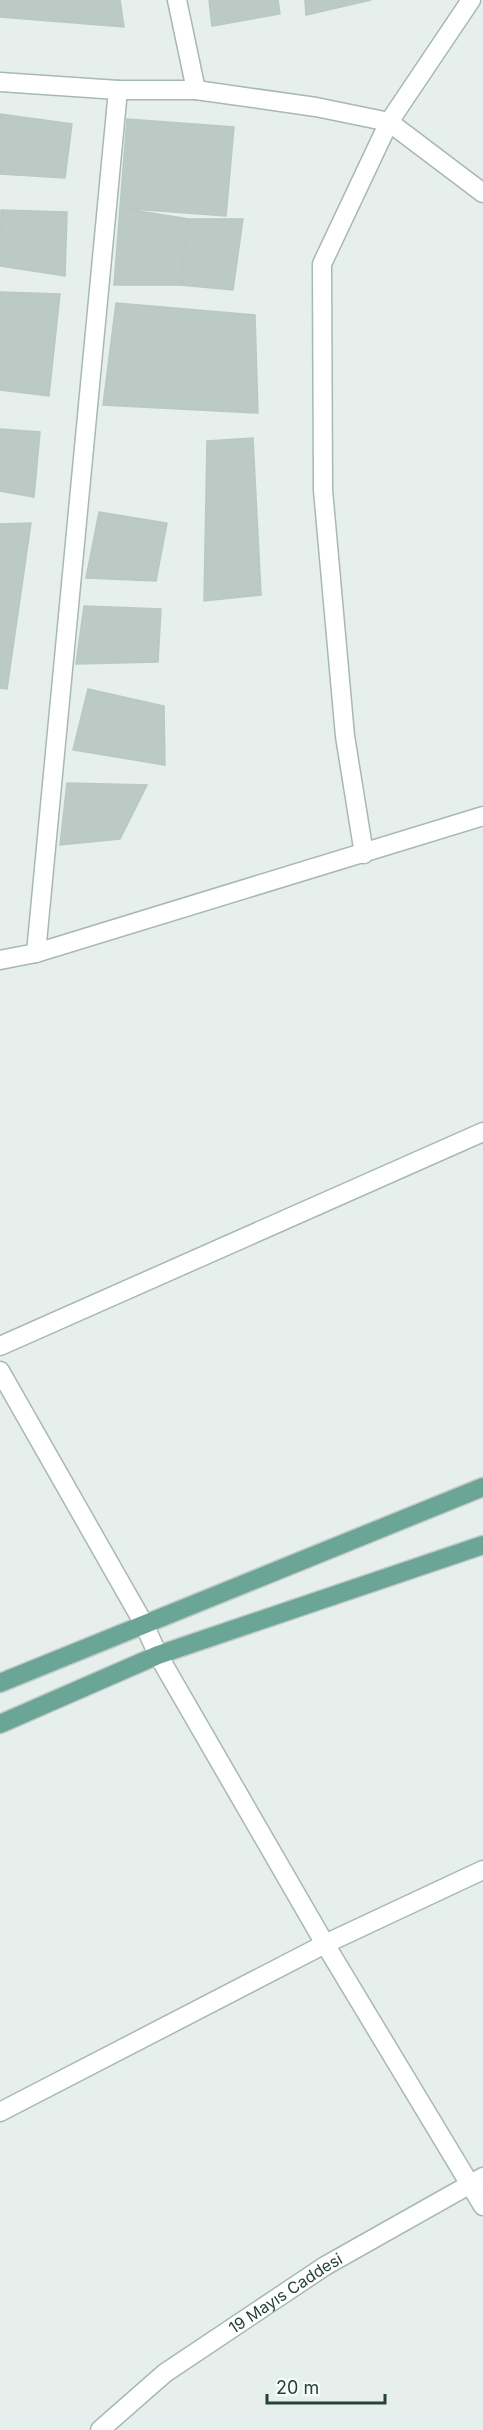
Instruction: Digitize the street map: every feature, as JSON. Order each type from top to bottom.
[{"type":"main road","points":[[0,1683],[483,1487]]},
{"type":"main road","points":[[0,1724],[158,1655],[483,1545]]},
{"type":"street","points":[[177,0],[196,90]]},
{"type":"street","points":[[364,854],[345,736],[323,490],[322,264],[389,122],[471,0]]},
{"type":"street","points":[[0,82],[118,90],[196,90],[316,107],[389,122],[483,193]]},
{"type":"street","points":[[36,953],[118,90]]},
{"type":"street","points":[[0,960],[36,953],[483,816]]},
{"type":"street","points":[[0,1346],[483,1132]]},
{"type":"street","points":[[0,1371],[144,1624],[158,1655],[325,1944],[476,2181],[483,2206]]},
{"type":"street","points":[[0,2112],[325,1944],[483,1870]]},
{"type":"street","name":"19 Mayıs Caddesi","points":[[100,2430],[165,2373],[325,2266],[476,2181]]},
{"type":"building","points":[[0,0],[120,0],[124,27],[0,17]]},
{"type":"building","points":[[209,0],[278,0],[280,14],[212,26]]},
{"type":"building","points":[[305,0],[371,0],[306,15]]},
{"type":"building","points":[[0,114],[72,124],[65,178],[0,174]]},
{"type":"building","points":[[127,119],[234,127],[226,216],[120,208]]},
{"type":"building","points":[[120,208],[188,219],[181,285],[114,285]]},
{"type":"building","points":[[1,210],[67,212],[65,276],[0,266]]},
{"type":"building","points":[[188,219],[243,219],[233,290],[181,285]]},
{"type":"building","points":[[0,292],[60,294],[49,396],[0,390]]},
{"type":"building","points":[[116,303],[255,315],[258,413],[103,405]]},
{"type":"building","points":[[0,429],[40,432],[34,497],[0,491]]},
{"type":"building","points":[[253,438],[261,595],[204,601],[207,441]]},
{"type":"building","points":[[99,512],[167,523],[156,581],[86,578]]},
{"type":"building","points":[[31,523],[7,689],[0,688],[0,524]]},
{"type":"building","points":[[84,606],[161,609],[158,662],[76,664]]},
{"type":"building","points":[[88,689],[164,706],[165,765],[73,750]]},
{"type":"building","points":[[67,783],[147,785],[120,839],[60,845]]}]
